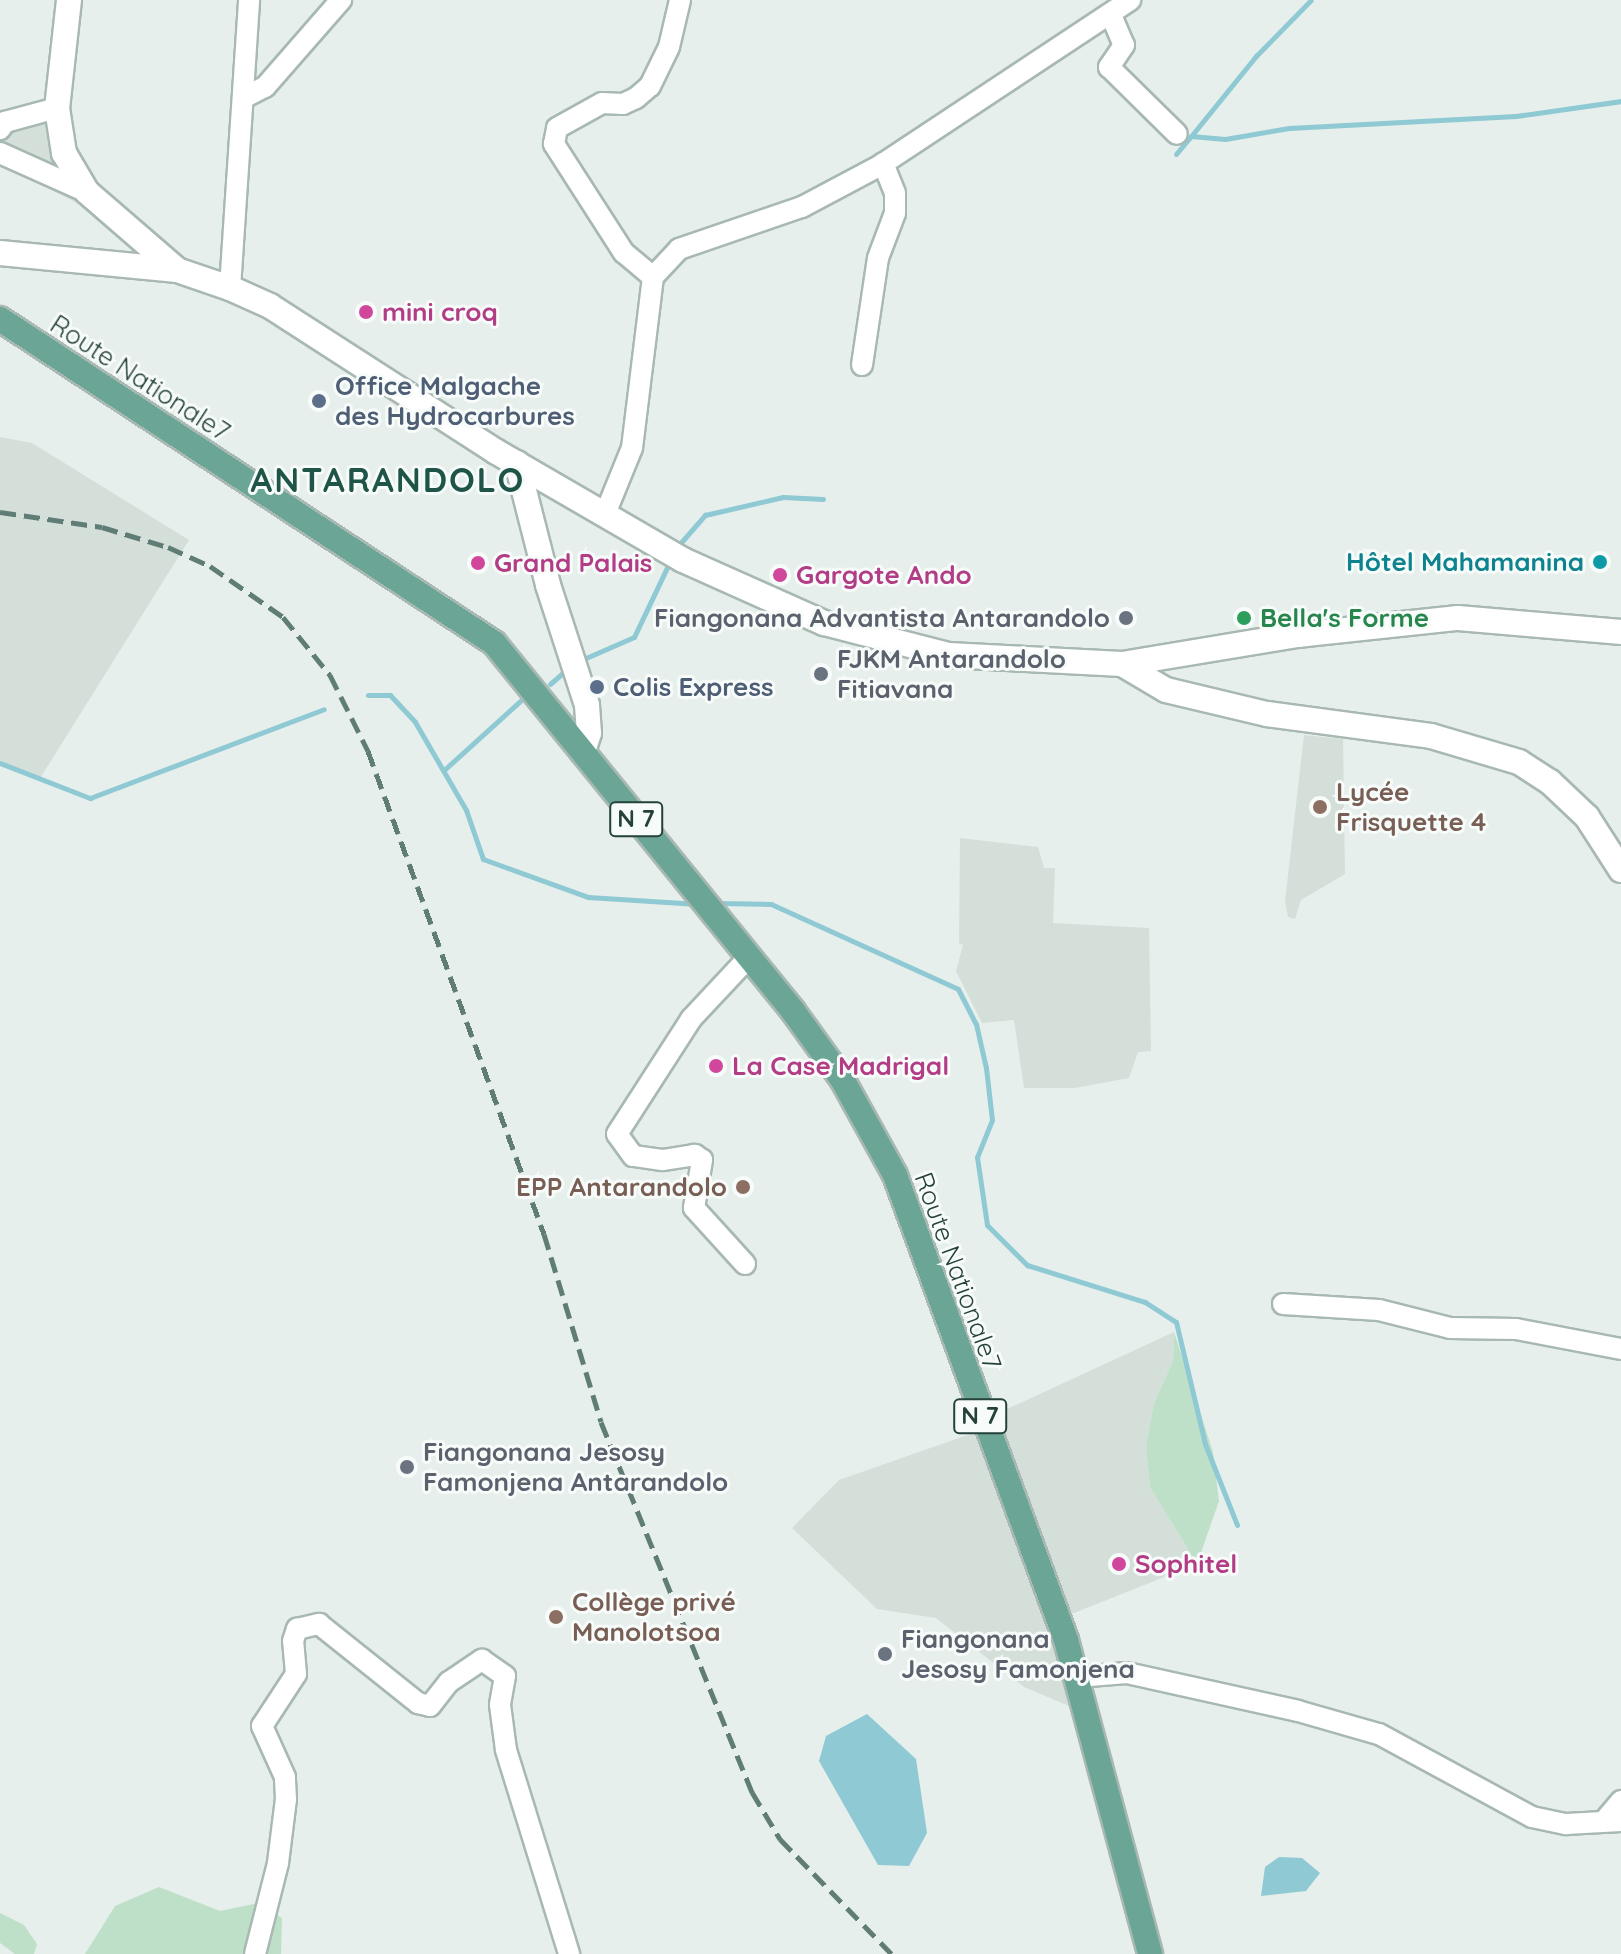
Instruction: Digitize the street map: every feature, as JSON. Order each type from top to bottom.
[{"type":"main road","name":"Route Nationale7","points":[[0,319],[494,643],[842,1079],[895,1175],[1077,1677],[1150,1954]]},
{"type":"street","points":[[69,0],[57,108],[64,153],[87,192]]},
{"type":"street","points":[[230,288],[249,0]]},
{"type":"street","points":[[243,98],[265,87],[341,0]]},
{"type":"street","points":[[653,277],[624,253],[554,144],[557,128],[602,103],[623,104],[650,86],[669,47],[680,0]]},
{"type":"street","points":[[605,514],[632,448],[653,277],[679,249],[802,207],[877,166],[1130,0]]},
{"type":"street","points":[[1111,15],[1124,45],[1109,67],[1177,134]]},
{"type":"street","points":[[0,129],[5,122],[57,108]]},
{"type":"street","points":[[0,153],[87,192],[177,270]]},
{"type":"street","points":[[862,365],[882,242],[895,213],[895,193],[877,166]]},
{"type":"street","points":[[0,253],[177,270],[230,288],[270,306],[517,463],[673,554],[824,623],[949,655],[1122,664],[1298,635],[1458,618],[1621,632]]},
{"type":"street","points":[[517,463],[548,585],[587,705],[589,733],[583,752]]},
{"type":"street","points":[[1122,664],[1166,690],[1267,714],[1431,736],[1519,762],[1550,782],[1587,817],[1621,870]]},
{"type":"street","points":[[745,1264],[694,1208],[702,1160],[695,1155],[662,1160],[633,1156],[617,1134],[691,1019],[748,958]]},
{"type":"street","points":[[1283,1304],[1379,1310],[1450,1328],[1516,1329],[1621,1349]]},
{"type":"street","points":[[255,1954],[278,1863],[286,1799],[285,1777],[262,1726],[296,1674],[293,1641],[297,1629],[319,1624],[418,1703],[430,1706],[449,1682],[482,1660],[505,1676],[500,1705],[506,1750],[569,1954]]},
{"type":"street","points":[[1077,1677],[1127,1673],[1242,1698],[1379,1734],[1532,1817],[1566,1824],[1613,1821]]},
{"type":"street","points":[[1621,1801],[1613,1821],[1621,1841]]},
{"type":"shaded area","points":[[46,114],[89,201],[85,207],[0,164],[0,134]]},
{"type":"shaded area","points":[[0,437],[32,443],[189,540],[39,780],[0,764]]},
{"type":"shaded area","name":"Lycée Frisquette 4","points":[[1304,735],[1343,739],[1345,874],[1301,900],[1295,919],[1288,917],[1285,901]]},
{"type":"shaded area","points":[[960,838],[1038,847],[1044,868],[1055,868],[1053,923],[1149,928],[1151,1051],[1138,1052],[1129,1078],[1075,1088],[1024,1088],[1014,1020],[982,1023],[956,971],[963,945],[959,943]]},
{"type":"shaded area","points":[[1174,1332],[1173,1361],[1154,1403],[1146,1446],[1150,1487],[1197,1564],[1064,1617],[992,1416]]},
{"type":"shaded area","points":[[976,1432],[1047,1611],[1076,1709],[1024,1687],[936,1618],[877,1609],[792,1528],[839,1480]]},
{"type":"green space","points":[[1174,1332],[1213,1452],[1219,1501],[1197,1564],[1150,1487],[1146,1446],[1154,1403],[1173,1361]]},
{"type":"green space","points":[[159,1887],[220,1911],[258,1903],[282,1918],[281,1954],[85,1954],[115,1906]]},
{"type":"green space","points":[[0,1913],[24,1925],[37,1944],[34,1954],[15,1954],[0,1943]]},
{"type":"water","points":[[867,1714],[916,1759],[927,1833],[909,1866],[878,1865],[819,1761],[826,1736]]},
{"type":"water","points":[[1279,1857],[1302,1858],[1320,1873],[1306,1891],[1261,1896],[1265,1867]]},
{"type":"waterway","points":[[1192,135],[1256,56],[1311,0]]},
{"type":"waterway","points":[[1176,154],[1191,136],[1225,139],[1289,128],[1516,116],[1621,101]]},
{"type":"waterway","points":[[677,547],[705,515],[783,497],[823,499]]},
{"type":"waterway","points":[[579,661],[634,637],[671,559]]},
{"type":"waterway","points":[[550,684],[567,669]]},
{"type":"waterway","points":[[368,695],[390,695],[415,722],[466,810],[483,859],[588,897],[698,904]]},
{"type":"waterway","points":[[444,770],[520,701]]},
{"type":"waterway","points":[[0,763],[90,798],[324,709]]},
{"type":"waterway","points":[[716,903],[771,904],[958,989],[976,1024],[986,1068],[992,1120],[977,1157],[987,1225],[1027,1265],[1145,1302],[1176,1322],[1205,1444],[1237,1525]]},
{"type":"railway","points":[[0,512],[102,527],[168,547],[210,566],[283,617],[330,675],[368,751],[544,1234],[601,1422],[752,1792],[780,1839],[892,1954]]},
{"type":"place","name":"mini croq","points":[[366,312]]},
{"type":"place","name":"Office Malgache des Hydrocarbures","points":[[319,401]]},
{"type":"place","name":"Hôtel Mahamanina","points":[[1600,562]]},
{"type":"place","name":"Grand Palais","points":[[478,563]]},
{"type":"place","name":"Gargote Ando","points":[[780,575]]},
{"type":"place","name":"Fiangonana Advantista Antarandolo","points":[[1126,618]]},
{"type":"place","name":"Bella's Forme","points":[[1244,618]]},
{"type":"place","name":"FJKM Antarandolo Fitiavana","points":[[821,674]]},
{"type":"place","name":"Colis Express","points":[[597,687]]},
{"type":"place","name":"Lycée Frisquette 4","points":[[1320,807]]},
{"type":"place","name":"La Case Madrigal","points":[[716,1066]]},
{"type":"place","name":"EPP Antarandolo","points":[[743,1187]]},
{"type":"place","name":"Fiangonana Jesosy Famonjena Antarandolo","points":[[407,1467]]},
{"type":"place","name":"Sophitel","points":[[1119,1564]]},
{"type":"place","name":"Collège privé Manolotsoa","points":[[556,1617]]},
{"type":"place","name":"Fiangonana Jesosy Famonjena","points":[[885,1654]]},
{"type":"district","name":"ANTARANDOLO","points":[[388,480]]}]
